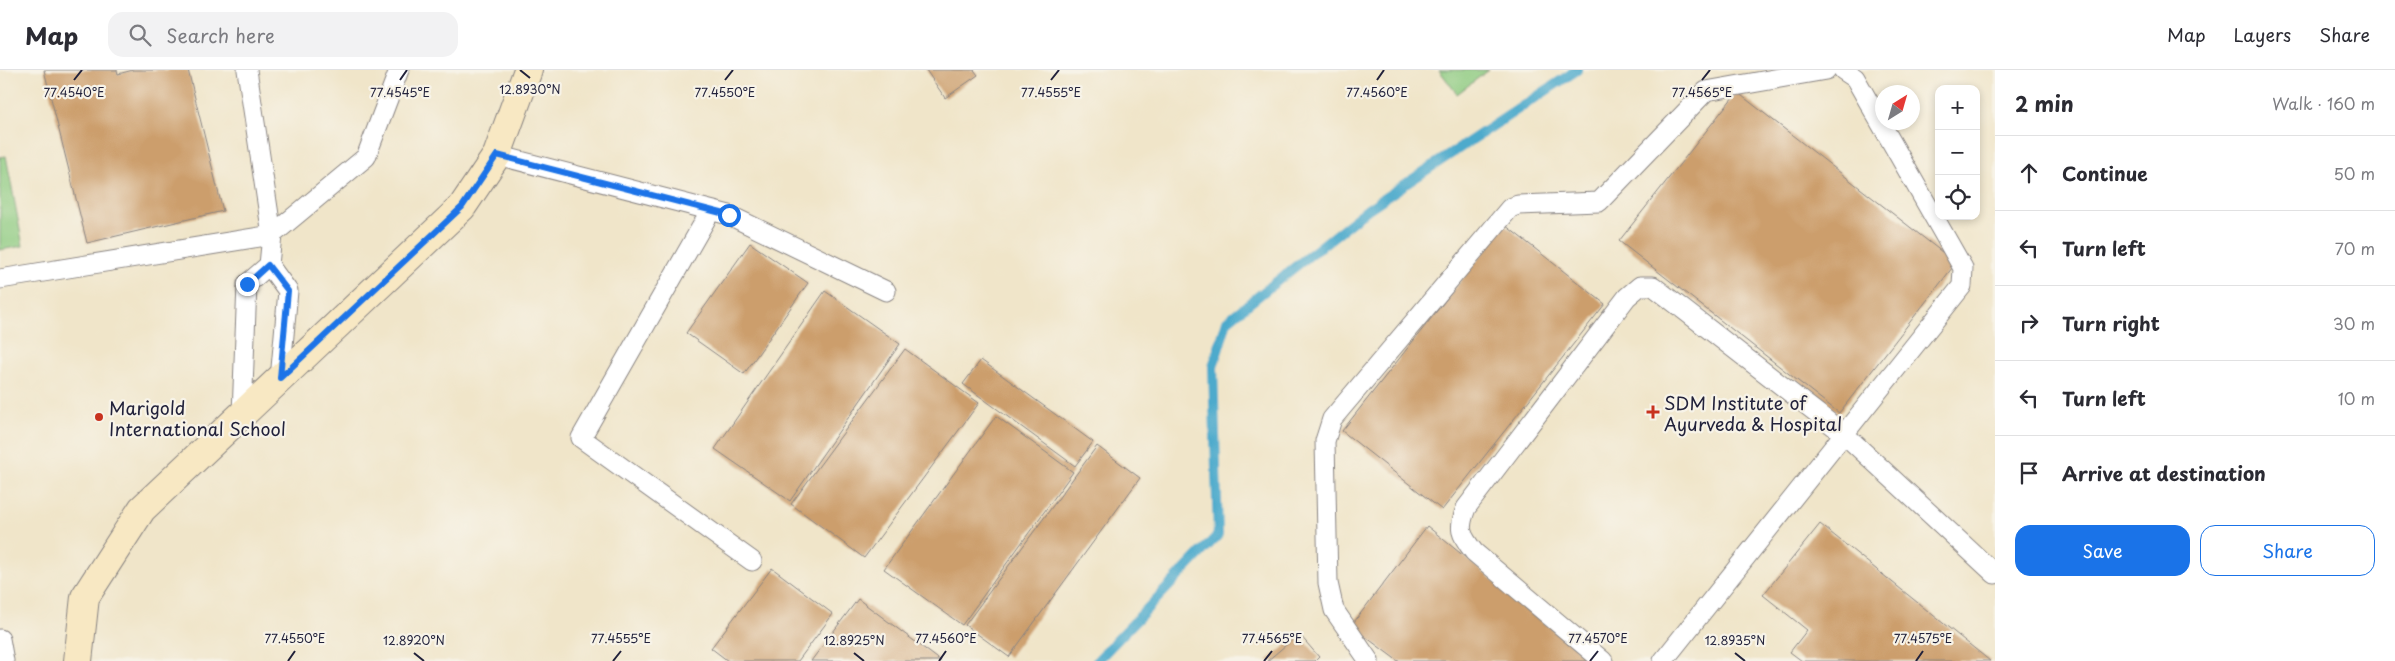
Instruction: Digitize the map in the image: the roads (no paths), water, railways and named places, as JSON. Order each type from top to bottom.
[{"type":"street","points":[[78,661],[85,597],[142,509],[462,207],[497,155],[528,70]]},
{"type":"lane","points":[[242,414],[247,284],[268,265],[272,235],[247,70]]},
{"type":"lane","points":[[0,279],[272,235],[366,157],[399,70]]},
{"type":"lane","points":[[1368,661],[1334,610],[1328,583],[1325,441],[1332,419],[1510,208],[1518,205],[1599,202],[1706,91],[1826,70]]},
{"type":"lane","points":[[1663,661],[1962,286],[1964,276],[1962,268],[1854,78],[1842,70]]},
{"type":"lane","points":[[497,155],[710,212],[729,215],[886,292]]},
{"type":"lane","points":[[710,212],[581,438],[752,561]]},
{"type":"lane","points":[[268,265],[288,291],[280,378]]},
{"type":"lane","points":[[1603,661],[1474,552],[1462,537],[1460,522],[1466,508],[1627,296],[1640,286],[1653,286],[1844,434],[1995,574]]},
{"type":"lane","points":[[0,639],[4,661]]},
{"type":"waterway","points":[[1097,661],[1218,535],[1213,367],[1227,321],[1368,209],[1577,70]]},
{"type":"place","name":"SDM Institute of Ayurveda & Hospital","points":[[1653,412]]},
{"type":"place","name":"Marigold International School","points":[[99,417]]}]
